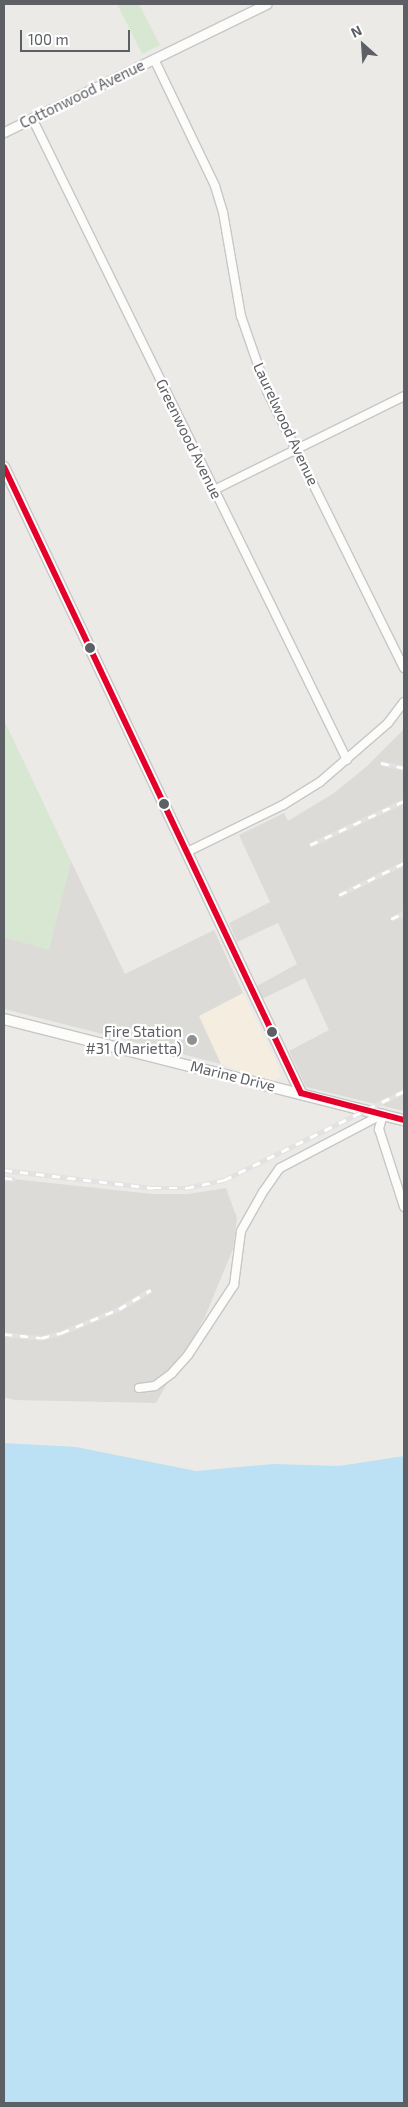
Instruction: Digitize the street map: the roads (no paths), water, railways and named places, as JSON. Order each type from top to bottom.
[{"type":"main road","points":[[4,467],[301,1093]]},
{"type":"main road","name":"Marine Drive","points":[[4,1019],[404,1120]]},
{"type":"street","name":"Cottonwood Avenue","points":[[4,132],[267,4]]},
{"type":"street","name":"Laurelwood Avenue","points":[[154,59],[215,186],[223,212],[241,316],[267,390],[404,668]]},
{"type":"street","name":"Greenwood Avenue","points":[[32,118],[347,760]]},
{"type":"street","points":[[214,490],[404,396]]},
{"type":"street","points":[[187,852],[283,805],[320,782],[388,723],[404,702]]},
{"type":"street","points":[[383,1114],[379,1129],[404,1207]]},
{"type":"street","points":[[139,1388],[155,1386],[172,1373],[188,1355],[234,1285],[242,1231],[263,1192],[280,1168],[383,1114]]},
{"type":"water","points":[[4,1443],[76,1447],[196,1471],[273,1464],[339,1466],[404,1456],[404,2103],[4,2103]]},
{"type":"railway","points":[[381,763],[404,768]]},
{"type":"railway","points":[[310,845],[404,801]]},
{"type":"railway","points":[[339,895],[404,863]]},
{"type":"railway","points":[[391,919],[404,913]]},
{"type":"railway","points":[[4,1170],[153,1188],[186,1188],[224,1180],[404,1091]]},
{"type":"railway","points":[[4,1178],[15,1179]]},
{"type":"railway","points":[[4,1334],[41,1338],[61,1333],[119,1309],[151,1290]]},
{"type":"place","name":"Fire Station #31 (Marietta)","points":[[192,1040]]}]
